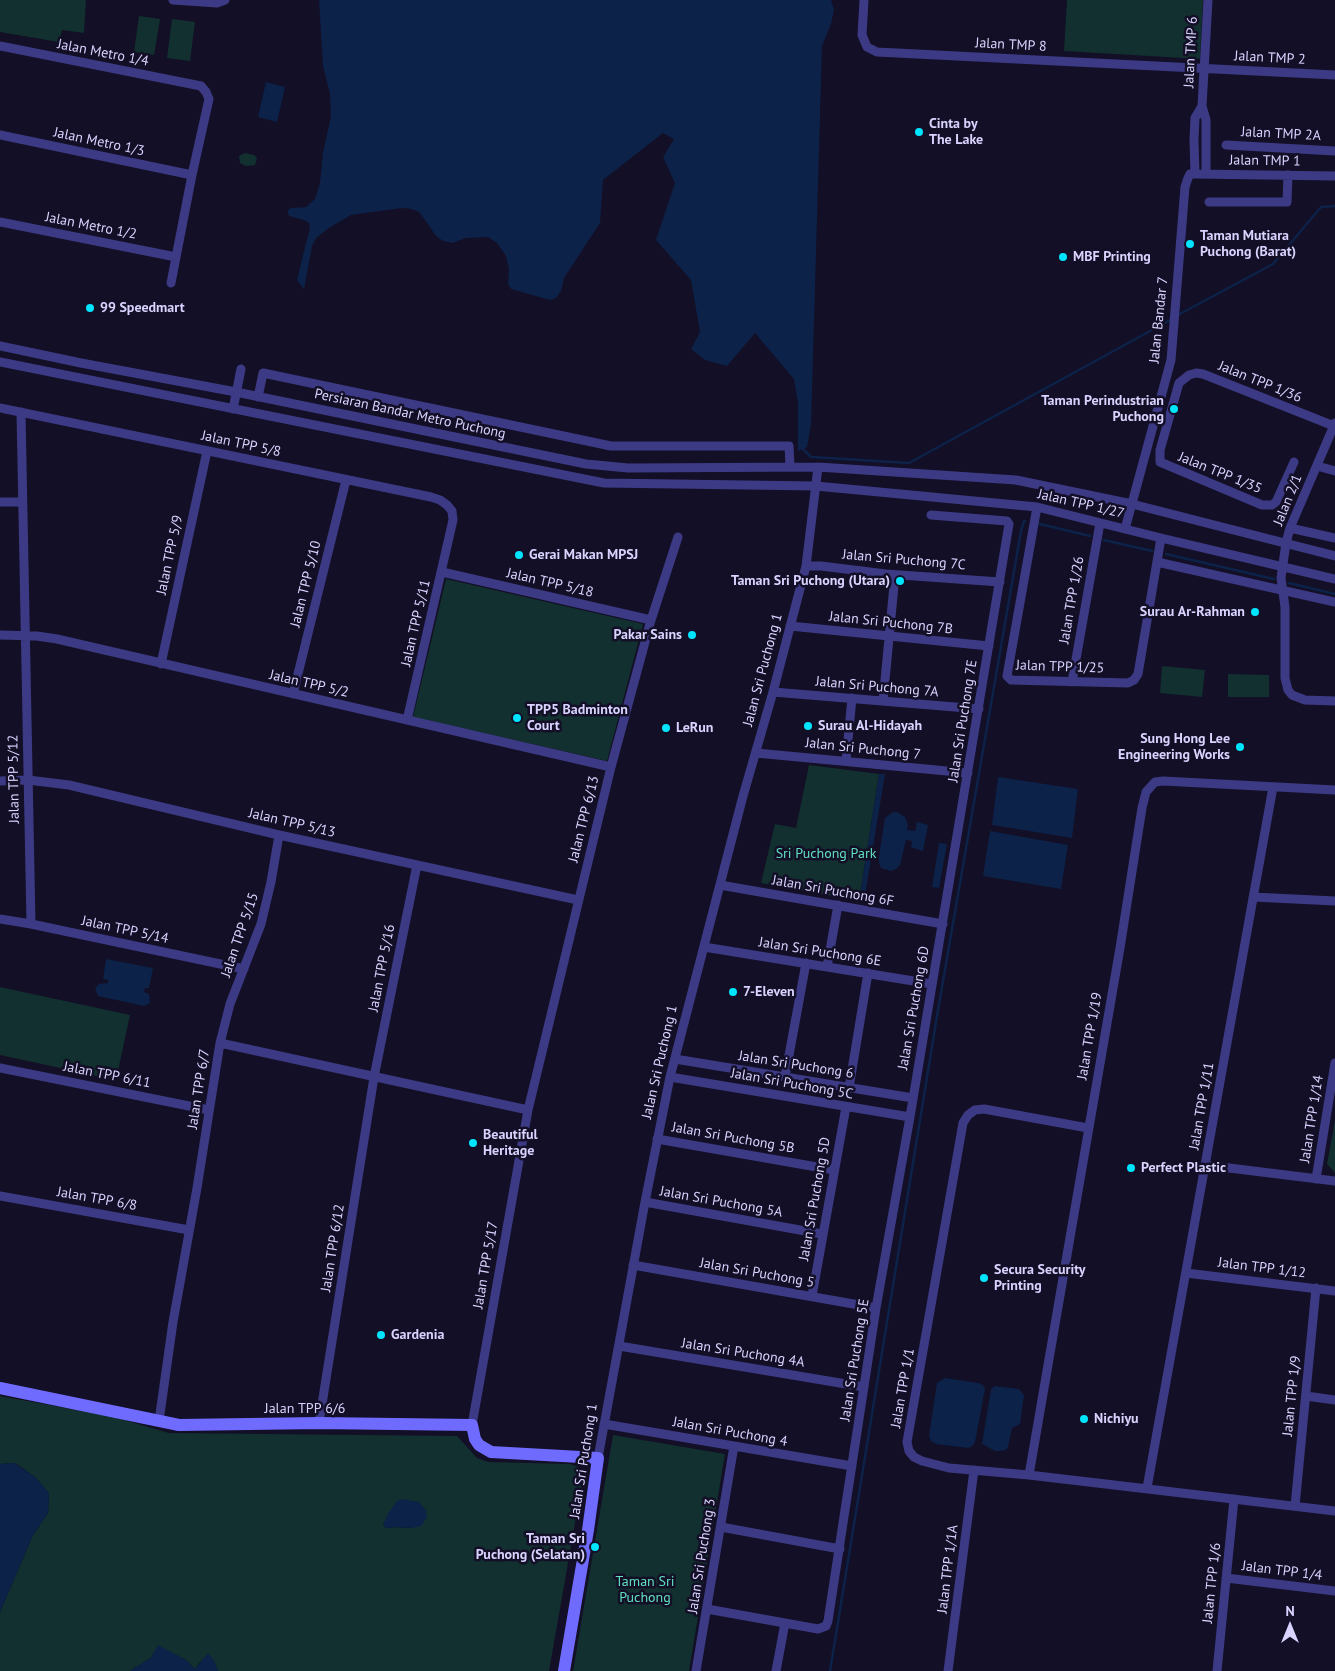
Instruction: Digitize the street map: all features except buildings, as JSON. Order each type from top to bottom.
[{"type":"street","points":[[173,0],[221,1]]},
{"type":"street","name":"Jalan TMP 8","points":[[864,0],[862,35],[867,47],[877,52],[1204,68]]},
{"type":"street","name":"Jalan TMP 6","points":[[1206,174],[1206,120],[1202,106],[1208,0]]},
{"type":"street","name":"Jalan Metro 1/4","points":[[0,46],[201,86],[209,99],[192,176]]},
{"type":"street","name":"Jalan TMP 2","points":[[1204,68],[1335,75]]},
{"type":"street","name":"Jalan TMP 6","points":[[1195,174],[1195,118],[1202,106]]},
{"type":"street","name":"Jalan Metro 1/3","points":[[0,135],[192,176]]},
{"type":"street","name":"Jalan TMP 2A","points":[[1226,145],[1335,151]]},
{"type":"street","name":"Jalan Bandar 7","points":[[1125,529],[1156,408],[1169,367],[1185,187],[1190,174],[1195,174]]},
{"type":"street","name":"Jalan TMP 1","points":[[1195,174],[1335,176]]},
{"type":"street","points":[[1209,202],[1288,202],[1288,175]]},
{"type":"street","points":[[171,284],[192,176]]},
{"type":"street","name":"Jalan Metro 1/2","points":[[0,222],[176,257]]},
{"type":"street","name":"Persiaran Bandar Metro Puchong","points":[[0,346],[607,467],[818,467]]},
{"type":"street","points":[[0,362],[604,483],[816,486]]},
{"type":"street","points":[[233,409],[241,369]]},
{"type":"street","points":[[258,397],[263,373],[611,446],[789,446],[790,466]]},
{"type":"street","name":"Jalan TPP 1/36","points":[[1169,413],[1179,383],[1189,375],[1196,373],[1334,424]]},
{"type":"street","name":"Jalan TPP 5/8","points":[[0,408],[440,500],[448,505],[452,511],[451,531]]},
{"type":"street","name":"Jalan TPP 5/12","points":[[21,412],[31,924]]},
{"type":"street","name":"Jalan TPP 1/35","points":[[1169,413],[1160,450],[1160,462],[1262,504],[1272,505],[1276,502],[1294,462]]},
{"type":"street","name":"Jalan 2/1","points":[[1334,424],[1290,528],[1281,578],[1285,606],[1285,678],[1288,690],[1292,695],[1305,700],[1335,701]]},
{"type":"street","name":"Jalan TPP 5/9","points":[[161,664],[206,451]]},
{"type":"street","points":[[1317,466],[1335,470]]},
{"type":"street","name":"Jalan TPP 1/27","points":[[818,467],[1016,480],[1132,504],[1335,556]]},
{"type":"street","name":"Jalan Sri Puchong 1","points":[[564,1671],[604,1424],[644,1202],[670,1077],[743,796],[806,566],[818,467]]},
{"type":"street","name":"Jalan TPP 5/10","points":[[294,694],[346,480]]},
{"type":"street","name":"Jalan TPP 1/27","points":[[816,486],[1037,507],[1335,579]]},
{"type":"street","points":[[0,502],[22,502]]},
{"type":"street","name":"Jalan TPP 1/25","points":[[1037,507],[1007,676],[1011,680],[1128,683],[1134,680],[1138,674],[1161,538]]},
{"type":"street","name":"Jalan Sri Puchong 7E","points":[[931,515],[1009,522],[942,924]]},
{"type":"street","name":"Jalan TPP 1/26","points":[[1072,682],[1100,523]]},
{"type":"street","points":[[1290,528],[1335,538]]},
{"type":"street","name":"Jalan TPP 5/11","points":[[407,720],[451,531]]},
{"type":"street","name":"Jalan TPP 6/13","points":[[528,1110],[611,767],[651,620],[678,537]]},
{"type":"street","points":[[1157,562],[1335,602]]},
{"type":"street","name":"Jalan Sri Puchong 7C","points":[[806,566],[821,566],[895,575],[1000,582]]},
{"type":"street","name":"Jalan TPP 5/18","points":[[442,572],[651,620]]},
{"type":"street","points":[[883,701],[895,575]]},
{"type":"street","name":"Jalan Sri Puchong 7B","points":[[790,626],[989,646]]},
{"type":"street","name":"Jalan TPP 5/2","points":[[0,634],[57,639],[611,767]]},
{"type":"street","name":"Jalan Sri Puchong 7A","points":[[773,692],[979,709]]},
{"type":"street","points":[[846,761],[852,698]]},
{"type":"street","name":"Jalan Sri Puchong 7","points":[[756,753],[968,774]]},
{"type":"street","name":"Jalan TPP 5/13","points":[[0,781],[28,780],[69,785],[279,835],[578,900]]},
{"type":"street","name":"Jalan TPP 1/19","points":[[1030,1475],[1146,792],[1155,782],[1163,781],[1335,790]]},
{"type":"street","name":"Jalan TPP 1/11","points":[[1148,1488],[1273,787]]},
{"type":"street","name":"Jalan TPP 5/15","points":[[220,1043],[230,1004],[256,940],[267,902],[279,835]]},
{"type":"street","name":"Jalan TPP 5/16","points":[[374,1077],[417,865]]},
{"type":"street","name":"Jalan Sri Puchong 6F","points":[[720,885],[942,924]]},
{"type":"street","points":[[1253,897],[1335,901]]},
{"type":"street","points":[[827,967],[838,906]]},
{"type":"street","name":"Jalan TPP 5/14","points":[[0,919],[244,969]]},
{"type":"street","name":"Jalan Sri Puchong 6D","points":[[913,1098],[942,924]]},
{"type":"street","name":"Jalan Sri Puchong 6E","points":[[704,947],[932,984]]},
{"type":"street","points":[[785,1077],[806,963]]},
{"type":"street","points":[[849,1088],[868,973]]},
{"type":"street","name":"Jalan TPP 6/7","points":[[158,1421],[220,1043],[528,1110]]},
{"type":"street","name":"Jalan Sri Puchong 6","points":[[675,1059],[913,1098]]},
{"type":"street","name":"Jalan TPP 1/14","points":[[1316,1179],[1335,1063]]},
{"type":"street","name":"Jalan TPP 6/11","points":[[0,1068],[209,1110]]},
{"type":"street","name":"Jalan TPP 6/12","points":[[319,1423],[374,1077]]},
{"type":"street","name":"Jalan Sri Puchong 5C","points":[[670,1077],[910,1118]]},
{"type":"street","name":"Jalan Sri Puchong 5E","points":[[785,1623],[818,1629],[826,1626],[840,1549],[876,1308],[913,1098]]},
{"type":"street","name":"Jalan Sri Puchong 5D","points":[[812,1296],[846,1107]]},
{"type":"street","name":"Jalan TPP 1/1","points":[[1088,1128],[984,1109],[975,1110],[968,1115],[963,1123],[907,1442],[909,1452],[922,1461],[949,1468],[1148,1488],[1335,1511]]},
{"type":"street","name":"Jalan TPP 5/17","points":[[472,1425],[528,1110]]},
{"type":"street","name":"Jalan Sri Puchong 5B","points":[[658,1139],[834,1170]]},
{"type":"street","points":[[1205,1165],[1335,1181]]},
{"type":"street","name":"Jalan TPP 6/8","points":[[0,1196],[190,1230]]},
{"type":"street","name":"Jalan Sri Puchong 5A","points":[[644,1202],[822,1234]]},
{"type":"street","name":"Jalan Sri Puchong 5","points":[[633,1265],[876,1308]]},
{"type":"street","name":"Jalan TPP 1/12","points":[[1186,1273],[1335,1291]]},
{"type":"street","name":"Jalan TPP 1/9","points":[[1295,1506],[1316,1288]]},
{"type":"street","name":"Jalan Sri Puchong 4A","points":[[618,1346],[864,1387]]},
{"type":"street","name":"Jalan TPP 6/6","points":[[0,1388],[180,1425],[319,1423],[472,1425]]},
{"type":"street","points":[[1306,1396],[1335,1400]]},
{"type":"street","name":"Jalan Sri Puchong 4","points":[[604,1424],[852,1466]]},
{"type":"street","points":[[472,1425],[475,1439],[479,1446],[491,1452],[598,1458]]},
{"type":"street","name":"Jalan Sri Puchong 3","points":[[696,1671],[734,1446]]},
{"type":"street","name":"Jalan TPP 1/1A","points":[[948,1671],[974,1470]]},
{"type":"street","name":"Jalan TPP 1/6","points":[[1217,1671],[1234,1499]]},
{"type":"street","points":[[721,1527],[840,1549]]},
{"type":"street","name":"Jalan TPP 1/4","points":[[1226,1578],[1335,1591]]},
{"type":"street","points":[[707,1609],[785,1623],[776,1671]]},
{"type":"green space","points":[[0,0],[86,0],[84,33],[62,30],[59,42],[0,32]]},
{"type":"green space","points":[[1067,0],[1203,0],[1200,59],[1064,51]]},
{"type":"green space","points":[[139,16],[160,19],[154,55],[134,52]]},
{"type":"green space","points":[[172,19],[195,22],[190,61],[167,58]]},
{"type":"green space","points":[[245,153],[254,155],[257,158],[255,165],[246,166],[240,163],[239,156]]},
{"type":"green space","points":[[446,579],[643,624],[607,761],[413,717]]},
{"type":"green space","points":[[1162,666],[1205,670],[1202,697],[1160,693]]},
{"type":"green space","points":[[1228,674],[1269,675],[1269,697],[1228,697]]},
{"type":"green space","name":"Sri Puchong Park","points":[[809,765],[879,774],[859,901],[761,883],[775,824],[796,828]]},
{"type":"green space","points":[[0,987],[130,1015],[116,1080],[0,1055]]},
{"type":"green space","points":[[1335,1120],[1335,1173],[1327,1164]]},
{"type":"green space","points":[[0,1396],[114,1417],[169,1433],[457,1436],[477,1458],[488,1462],[570,1464],[578,1467],[584,1472],[549,1671],[218,1671],[213,1659],[201,1661],[195,1669],[186,1660],[158,1646],[151,1658],[130,1671],[0,1671],[0,1612],[33,1535],[48,1513],[49,1493],[35,1477],[15,1463],[0,1464]],"holes":[[[397,1501],[419,1502],[426,1511],[412,1528],[386,1528],[383,1525]]]},
{"type":"green space","name":"Taman Sri Puchong","points":[[613,1435],[725,1454],[689,1671],[573,1671]]},
{"type":"water","points":[[319,0],[831,0],[834,10],[831,24],[822,46],[811,424],[807,447],[798,451],[798,403],[794,379],[755,333],[727,366],[705,360],[691,349],[700,332],[691,280],[656,240],[675,183],[663,157],[674,139],[663,133],[603,180],[600,223],[564,278],[561,291],[556,298],[550,300],[511,289],[508,284],[509,269],[506,256],[497,243],[488,237],[466,238],[452,243],[443,241],[436,236],[419,212],[402,208],[351,215],[316,238],[312,246],[304,289],[297,280],[310,227],[309,223],[304,220],[289,216],[288,210],[306,207],[315,199],[320,183],[323,153],[331,116],[330,94],[323,66]]},
{"type":"water","points":[[266,82],[285,87],[277,122],[258,117]]},
{"type":"water","points":[[879,774],[885,774],[864,902],[859,901]]},
{"type":"water","points":[[998,777],[1078,789],[1072,838],[992,825]]},
{"type":"water","points":[[893,812],[897,812],[905,817],[908,825],[907,830],[915,831],[917,822],[928,825],[923,851],[911,847],[912,841],[906,840],[900,865],[891,871],[881,868],[879,856],[885,818]]},
{"type":"water","points":[[990,831],[1068,845],[1061,889],[983,876]]},
{"type":"water","points":[[939,843],[947,844],[939,888],[932,887]]},
{"type":"water","points":[[106,959],[153,968],[149,988],[145,988],[144,992],[149,994],[150,1003],[144,1006],[98,996],[95,989],[97,986],[108,983],[108,980],[103,979]]},
{"type":"water","points":[[945,1378],[978,1383],[983,1385],[985,1389],[975,1442],[968,1448],[936,1444],[931,1441],[929,1436],[937,1383]]},
{"type":"water","points":[[995,1386],[1019,1389],[1024,1395],[1020,1424],[1012,1428],[1006,1450],[1000,1451],[995,1451],[982,1444],[991,1389]]},
{"type":"water","points":[[14,1463],[35,1477],[49,1493],[48,1513],[33,1535],[0,1612],[0,1464]]},
{"type":"water","points":[[402,1499],[419,1502],[426,1511],[427,1517],[421,1526],[386,1528],[383,1525],[388,1514],[397,1501]]},
{"type":"water","points":[[158,1645],[186,1660],[195,1669],[208,1653],[218,1671],[130,1671],[151,1658]]},
{"type":"waterway","points":[[1176,316],[1273,264],[1321,207],[1335,206]]},
{"type":"waterway","points":[[803,449],[811,457],[909,463],[1172,319]]},
{"type":"waterway","points":[[830,1671],[938,1010],[1021,531],[1025,521]]},
{"type":"waterway","points":[[1040,524],[1090,536]]},
{"type":"waterway","points":[[1104,540],[1152,551]]},
{"type":"waterway","points":[[1166,554],[1274,579]]},
{"type":"waterway","points":[[1289,583],[1335,594]]},
{"type":"place","name":"Cinta by The Lake","points":[[919,132]]},
{"type":"place","name":"Taman Mutiara Puchong (Barat)","points":[[1190,244]]},
{"type":"place","name":"MBF Printing","points":[[1063,257]]},
{"type":"place","name":"99 Speedmart","points":[[90,308]]},
{"type":"place","name":"Taman Perindustrian Puchong","points":[[1174,409]]},
{"type":"place","name":"Gerai Makan MPSJ","points":[[519,555]]},
{"type":"place","name":"Taman Sri Puchong (Utara)","points":[[900,581]]},
{"type":"place","name":"Surau Ar-Rahman","points":[[1255,612]]},
{"type":"place","name":"Pakar Sains","points":[[692,635]]},
{"type":"place","name":"TPP5 Badminton Court","points":[[517,718]]},
{"type":"place","name":"Surau Al-Hidayah","points":[[808,726]]},
{"type":"place","name":"LeRun","points":[[666,728]]},
{"type":"place","name":"Sung Hong Lee Engineering Works","points":[[1240,747]]},
{"type":"place","name":"7-Eleven","points":[[733,992]]},
{"type":"place","name":"Beautiful Heritage","points":[[473,1143]]},
{"type":"place","name":"Perfect Plastic","points":[[1131,1168]]},
{"type":"place","name":"Secura Security Printing","points":[[984,1278]]},
{"type":"place","name":"Gardenia","points":[[381,1335]]},
{"type":"place","name":"Nichiyu","points":[[1084,1419]]},
{"type":"place","name":"Taman Sri Puchong (Selatan)","points":[[595,1547]]}]
